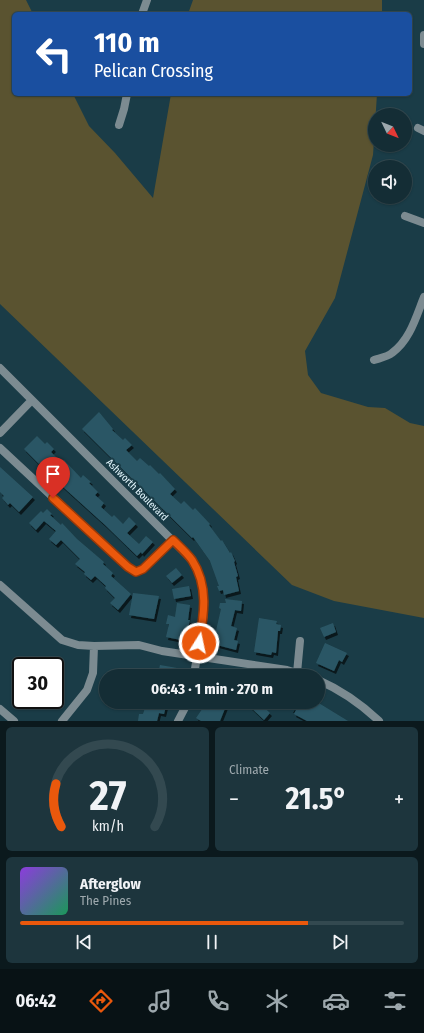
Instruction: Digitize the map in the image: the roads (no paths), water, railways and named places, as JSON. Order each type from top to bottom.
[{"type":"street","points":[[143,12],[147,0]]},
{"type":"street","points":[[119,125],[127,96]]},
{"type":"street","points":[[405,216],[424,223]]},
{"type":"street","points":[[374,360],[392,353],[406,338],[412,328],[424,297]]},
{"type":"street","name":"Ashworth Boulevard","points":[[0,368],[192,560],[199,572],[204,591],[204,610],[195,669]]},
{"type":"street","points":[[0,433],[32,400]]},
{"type":"street","points":[[0,448],[128,567],[136,572],[143,569],[173,540]]},
{"type":"street","points":[[0,585],[62,640],[78,645],[139,645],[196,657],[280,669]]},
{"type":"street","points":[[297,669],[300,642]]},
{"type":"street","points":[[62,721],[87,690],[93,673],[94,646]]},
{"type":"street","points":[[325,684],[365,708],[379,721]]},
{"type":"street","points":[[0,709],[14,721]]},
{"type":"street","points":[[178,721],[184,709]]}]
